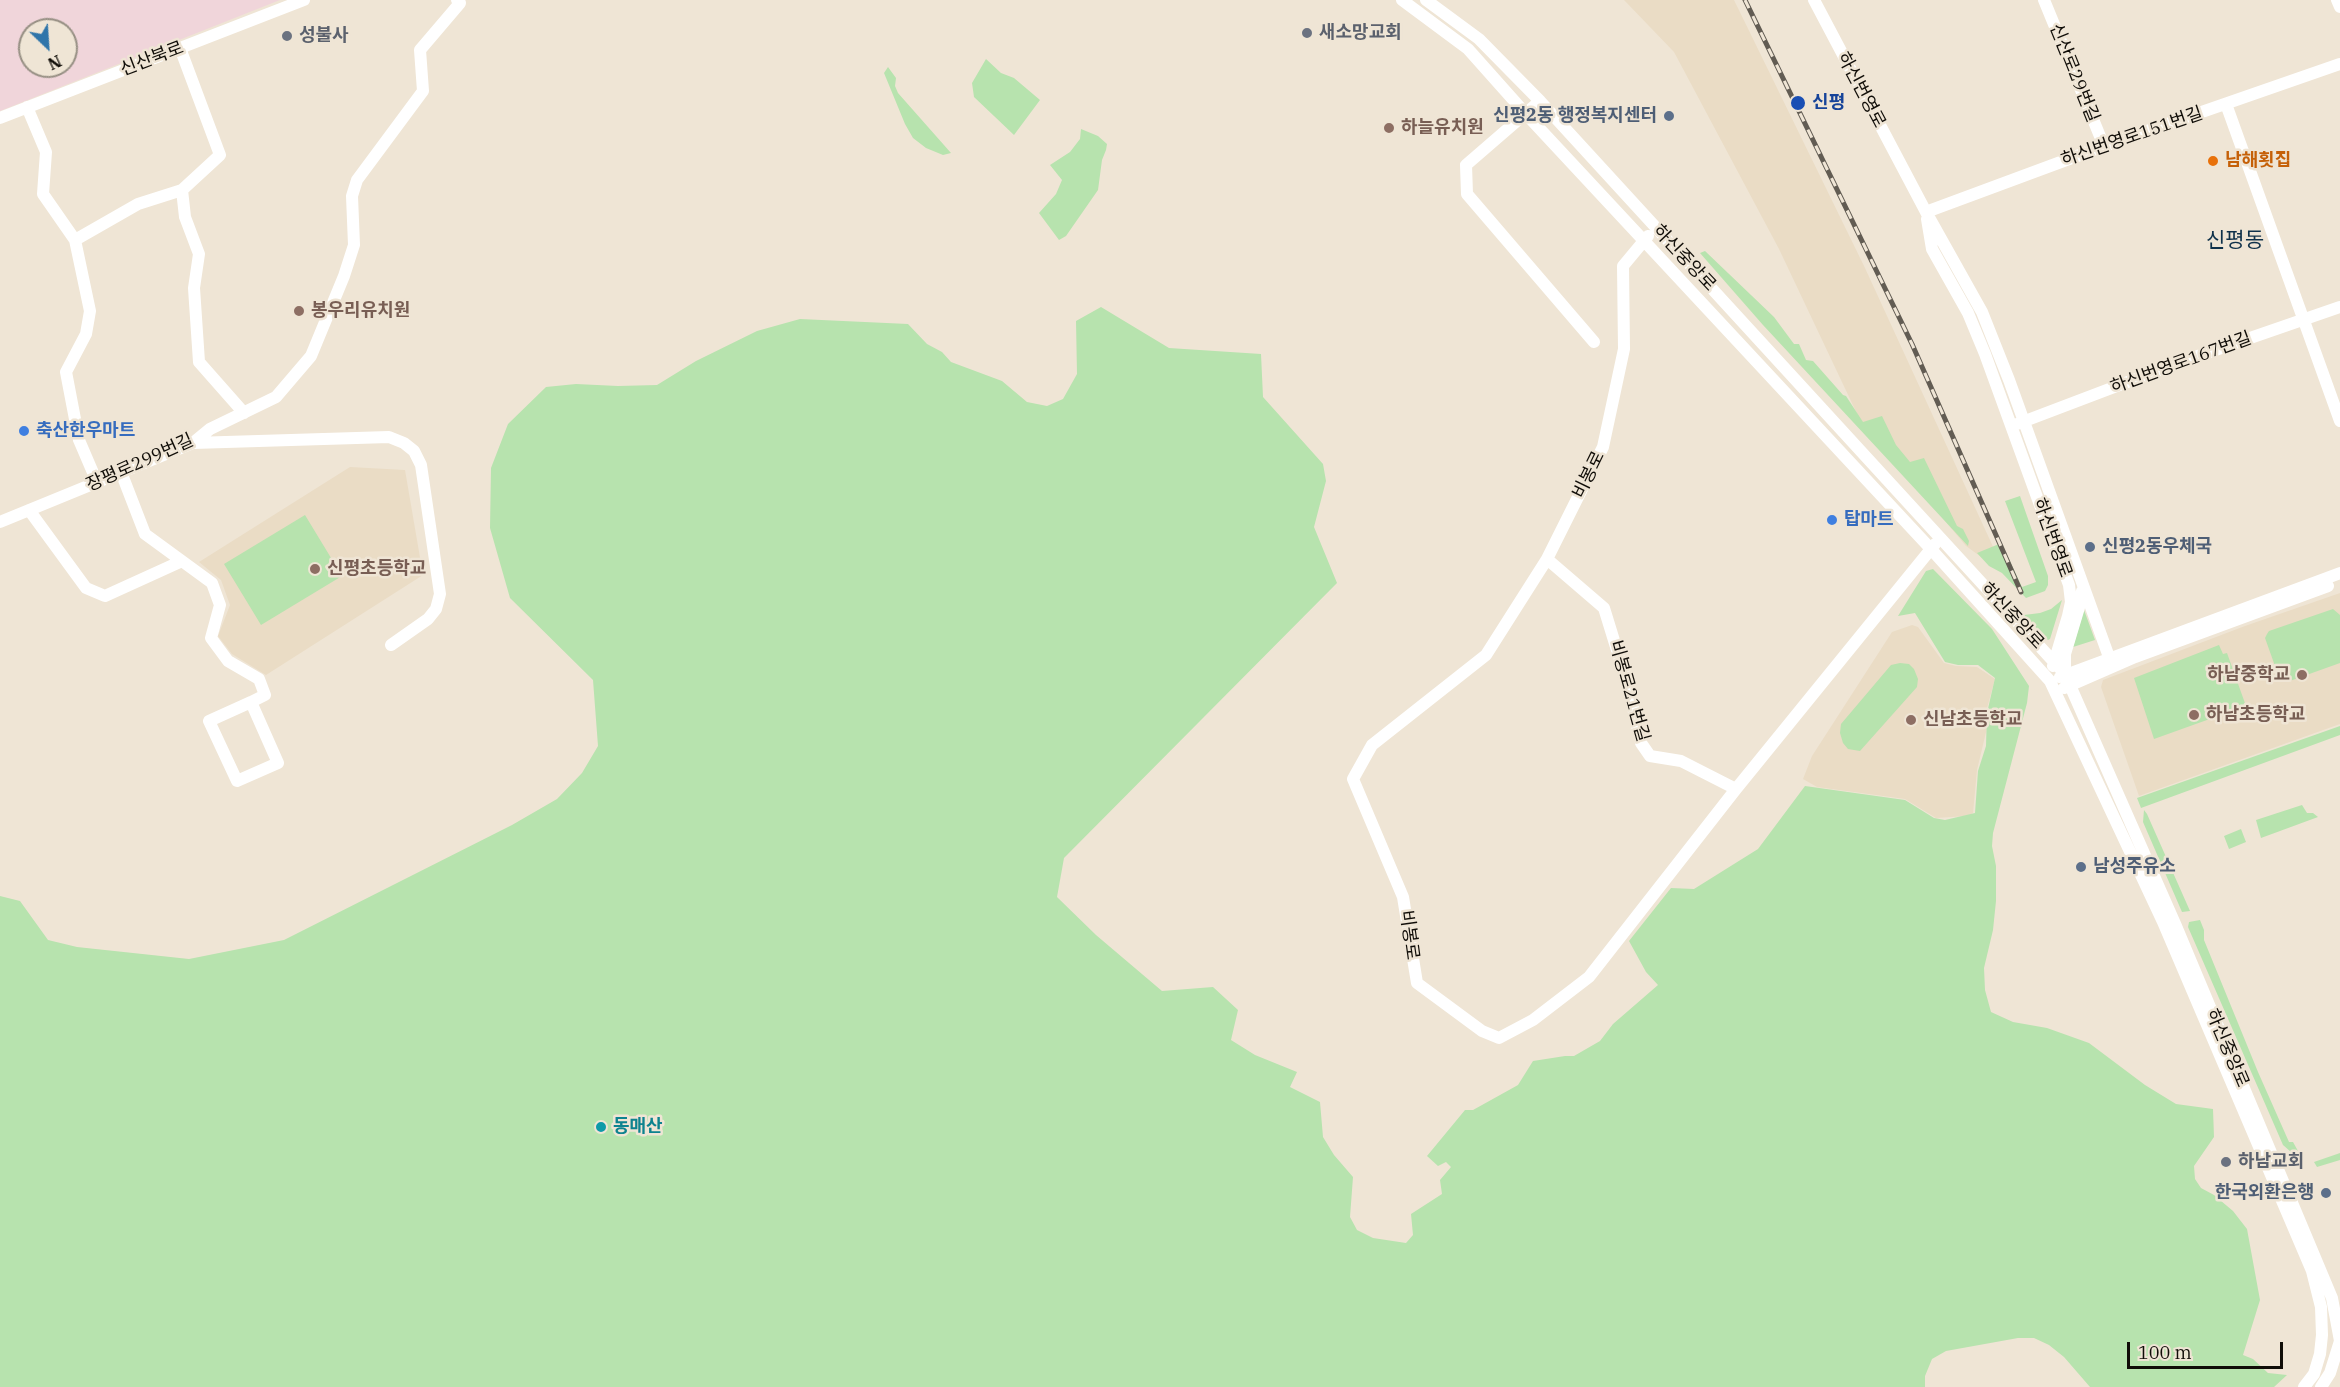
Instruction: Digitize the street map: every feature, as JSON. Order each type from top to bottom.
[{"type":"street","name":"신산북로","points":[[0,118],[304,0]]},
{"type":"street","name":"장평로299번길","points":[[0,522],[193,443],[210,429],[276,397],[311,356],[344,276],[354,245],[352,196],[357,180],[423,91],[420,50],[460,3],[457,0]]},
{"type":"street","name":"하신중앙로","points":[[1401,0],[1468,49],[1525,114],[1930,548],[2052,686],[2099,769]]},
{"type":"street","name":"하신중앙로","points":[[1426,0],[1479,39],[1540,101],[2068,680],[2099,769],[2171,928],[2282,1189],[2332,1298],[2340,1341],[2330,1373],[2321,1387]]},
{"type":"street","name":"하신번영로","points":[[1814,0],[1926,212],[1982,312],[2009,380],[2017,423],[2069,585],[2071,602],[2054,662],[2052,686]]},
{"type":"street","name":"신산로29번길","points":[[2044,0],[2104,146]]},
{"type":"street","points":[[2337,0],[2340,7]]},
{"type":"street","points":[[1468,49],[1479,39]]},
{"type":"street","points":[[75,240],[138,204],[182,190],[220,155],[180,48]]},
{"type":"street","name":"하신번영로151번길","points":[[1926,212],[2104,146],[2340,64]]},
{"type":"street","points":[[1540,101],[1466,165],[1467,194],[1594,342]]},
{"type":"street","points":[[2226,104],[2340,422]]},
{"type":"street","points":[[27,107],[46,152],[42,194],[75,240],[90,311],[86,334],[66,372],[79,440],[97,483]]},
{"type":"street","points":[[182,190],[185,218],[200,254],[194,288],[199,362],[244,412]]},
{"type":"street","name":"비봉로","points":[[1656,227],[1623,266],[1624,349],[1603,447],[1546,560],[1486,655],[1372,745],[1353,779],[1403,897],[1417,983],[1482,1031],[1499,1038],[1533,1020],[1589,977],[1736,789],[1930,548],[1940,539]]},
{"type":"street","name":"하신번영로167번길","points":[[2017,423],[2175,364],[2340,307]]},
{"type":"street","name":"하신번영로","points":[[2017,423],[2109,657]]},
{"type":"street","points":[[193,443],[389,437],[404,442],[414,451],[421,465],[440,594],[436,609],[428,619],[391,645]]},
{"type":"street","points":[[121,472],[145,534],[212,583],[220,606],[210,638],[228,660],[259,679],[266,695],[250,702],[209,721],[237,782],[278,763],[250,702]]},
{"type":"street","points":[[29,510],[86,588],[105,596],[182,561]]},
{"type":"street","name":"비봉로21번길","points":[[1546,560],[1604,608],[1629,686],[1641,742],[1650,756],[1681,761],[1736,789]]},
{"type":"street","points":[[2068,680],[2109,657],[2340,573]]},
{"type":"street","points":[[2052,686],[2340,582]]},
{"type":"street","points":[[2068,680],[2065,654],[2080,604],[2082,587]]},
{"type":"street","name":"하신중앙로","points":[[2282,1189],[2312,1271],[2321,1307],[2320,1354],[2314,1374],[2304,1387]]},
{"type":"shaded area","points":[[0,0],[280,0],[0,111]]},
{"type":"shaded area","points":[[1624,0],[1734,0],[1865,268],[2006,575],[1966,546],[1859,418],[1779,249],[1674,52]]},
{"type":"shaded area","name":"신평초등학교","points":[[350,467],[405,470],[423,575],[266,675],[232,654],[218,636],[230,605],[221,580],[199,562]]},
{"type":"shaded area","name":"하남초등학교","points":[[2340,593],[2340,724],[2139,796],[2101,687],[2103,680]]},
{"type":"shaded area","name":"신남초등학교","points":[[1912,625],[1918,627],[1944,663],[1977,667],[1995,679],[1986,712],[1987,728],[1977,770],[1973,813],[1968,816],[1936,818],[1905,799],[1817,787],[1803,779],[1812,756],[1892,632]]},
{"type":"green space","points":[[986,59],[1001,73],[1014,78],[1040,100],[1014,135],[974,97],[972,83]]},
{"type":"green space","points":[[888,67],[896,78],[895,86],[898,93],[951,153],[943,155],[926,148],[913,138],[884,73]]},
{"type":"green space","points":[[1081,129],[1098,136],[1107,144],[1106,150],[1102,160],[1098,190],[1066,236],[1059,240],[1039,213],[1056,194],[1062,180],[1050,165],[1070,152],[1080,139]]},
{"type":"green space","points":[[1705,251],[1774,317],[1794,344],[1799,344],[1806,360],[1813,361],[1846,396],[1863,422],[1882,416],[1896,445],[1910,462],[1924,458],[1957,526],[1963,529],[1969,541],[1968,546],[1763,325],[1700,253]]},
{"type":"green space","points":[[1101,307],[1169,348],[1261,354],[1263,397],[1323,464],[1326,481],[1314,527],[1337,583],[1064,858],[1057,897],[1096,935],[1162,991],[1213,987],[1238,1010],[1231,1040],[1255,1055],[1297,1072],[1290,1087],[1320,1102],[1323,1137],[1334,1155],[1353,1177],[1350,1217],[1357,1230],[1373,1238],[1406,1243],[1413,1235],[1411,1214],[1442,1194],[1440,1180],[1451,1167],[1446,1162],[1438,1166],[1427,1156],[1465,1110],[1473,1110],[1518,1085],[1533,1061],[1574,1056],[1600,1041],[1613,1024],[1658,985],[1646,972],[1629,941],[1671,888],[1694,889],[1758,849],[1805,786],[1905,800],[1934,818],[1945,820],[1975,813],[1978,771],[1986,746],[1987,713],[1995,678],[1978,665],[1958,665],[1945,662],[1915,613],[1898,616],[1926,571],[1933,569],[1992,629],[2029,686],[2027,703],[1993,833],[1996,901],[1993,930],[1984,968],[1985,990],[1991,1012],[2013,1022],[2047,1028],[2089,1043],[2145,1085],[2176,1104],[2213,1109],[2214,1137],[2194,1166],[2195,1179],[2201,1188],[2214,1195],[2233,1211],[2247,1229],[2260,1300],[2243,1355],[2253,1359],[2268,1373],[2287,1375],[2274,1387],[2090,1387],[2064,1357],[2049,1345],[2034,1338],[2018,1338],[1946,1351],[1932,1359],[1925,1376],[1925,1387],[0,1387],[0,896],[20,901],[48,940],[77,947],[189,959],[284,940],[512,825],[557,799],[582,773],[598,746],[593,680],[510,598],[490,528],[491,468],[508,424],[546,387],[576,384],[657,385],[696,361],[757,331],[800,319],[908,324],[927,344],[942,352],[951,362],[1002,381],[1027,402],[1047,406],[1063,399],[1077,374],[1076,321]]},
{"type":"green space","points":[[2020,496],[2048,576],[2045,591],[2026,598],[2002,573],[1989,566],[1977,553],[1999,544],[2006,553],[2022,587],[2036,582],[2005,501]]},
{"type":"green space","points":[[305,515],[342,576],[261,625],[224,564]]},
{"type":"green space","points":[[2062,600],[2048,640],[2024,615],[2051,609]]},
{"type":"green space","points":[[2333,609],[2340,615],[2340,663],[2287,682],[2280,680],[2265,638],[2269,631]]},
{"type":"green space","points":[[2084,610],[2095,640],[2073,647]]},
{"type":"green space","points":[[2219,645],[2223,654],[2227,653],[2246,706],[2154,739],[2134,678]]},
{"type":"green space","points":[[1909,664],[1914,669],[1918,679],[1917,687],[1860,751],[1848,749],[1840,733],[1841,724],[1891,665]]},
{"type":"green space","points":[[2340,726],[2340,735],[2141,808],[2137,798]]},
{"type":"green space","points":[[2302,805],[2307,813],[2313,813],[2318,817],[2261,838],[2256,820]]},
{"type":"green space","points":[[2144,810],[2190,911],[2182,912],[2143,822]]},
{"type":"green space","points":[[2241,829],[2246,842],[2229,849],[2224,836]]},
{"type":"green space","points":[[2200,920],[2204,930],[2204,940],[2258,1072],[2289,1142],[2293,1142],[2298,1151],[2291,1152],[2283,1145],[2188,927],[2189,922]]},
{"type":"green space","points":[[2340,1153],[2340,1160],[2317,1167],[2314,1162]]},
{"type":"railway","points":[[1745,0],[1912,344],[2021,592]]},
{"type":"place","name":"새소망교회","points":[[1307,33]]},
{"type":"place","name":"성불사","points":[[287,36]]},
{"type":"place","name":"신평","points":[[1798,103]]},
{"type":"place","name":"신평2동 행정복지센터","points":[[1669,116]]},
{"type":"place","name":"하늘유치원","points":[[1389,128]]},
{"type":"place","name":"남해횟집","points":[[2213,161]]},
{"type":"place","name":"봉우리유치원","points":[[299,311]]},
{"type":"place","name":"축산한우마트","points":[[24,431]]},
{"type":"place","name":"탑마트","points":[[1832,520]]},
{"type":"place","name":"신평2동우체국","points":[[2090,547]]},
{"type":"place","name":"신평초등학교","points":[[315,569]]},
{"type":"place","name":"하남중학교","points":[[2302,675]]},
{"type":"place","name":"하남초등학교","points":[[2194,715]]},
{"type":"place","name":"신남초등학교","points":[[1911,720]]},
{"type":"place","name":"남성주유소","points":[[2081,867]]},
{"type":"place","name":"동매산","points":[[601,1127]]},
{"type":"place","name":"하남교회","points":[[2226,1162]]},
{"type":"place","name":"한국외환은행","points":[[2326,1193]]},
{"type":"district","name":"신평동","points":[[2235,241]]}]
